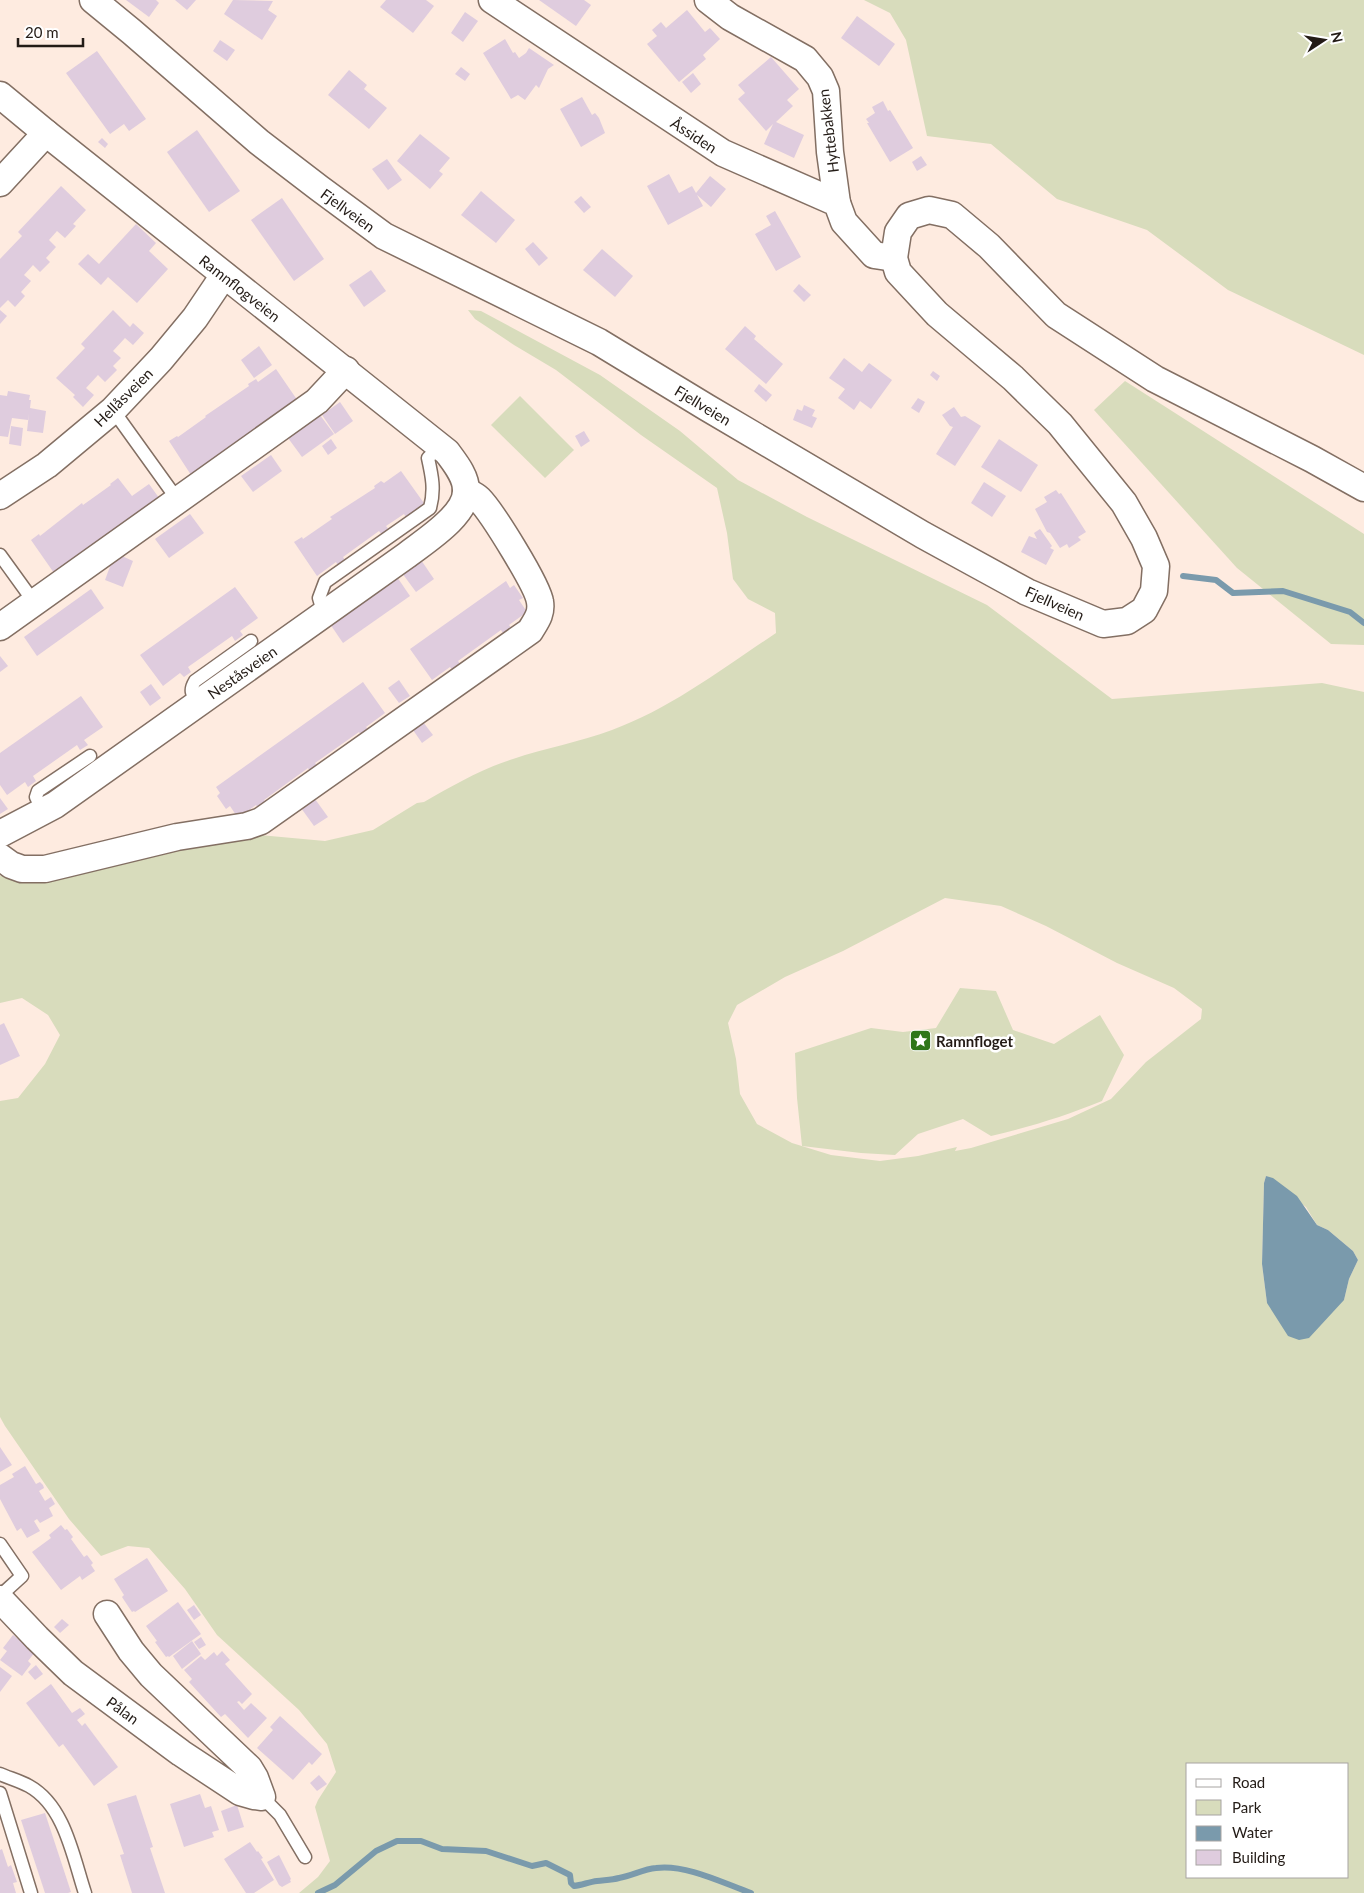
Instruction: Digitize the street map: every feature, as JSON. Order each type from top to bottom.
[{"type":"street","name":"Fjellveien","points":[[93,0],[259,142],[384,236],[599,342],[898,520],[1027,592],[1103,624],[1127,620],[1144,610],[1154,591],[1156,566],[1144,538],[1124,503],[1060,424],[1013,378],[937,314],[898,272],[894,258]]},
{"type":"street","name":"Åssiden","points":[[492,0],[723,153],[837,203]]},
{"type":"street","name":"Hyttebakken","points":[[708,0],[730,17],[805,59],[820,77],[826,91],[830,152],[837,203]]},
{"type":"street","name":"Ramnflogveien","points":[[0,95],[224,276],[448,452],[464,478],[466,491]]},
{"type":"street","points":[[0,183],[46,133]]},
{"type":"street","points":[[837,203],[844,222],[874,255],[894,258],[898,232],[909,216],[929,210],[952,215],[989,246],[1056,315],[1155,379],[1312,459],[1364,488]]},
{"type":"street","name":"Hellåsveien","points":[[0,496],[47,465],[112,410],[161,359],[195,318],[224,276]]},
{"type":"street","points":[[0,627],[317,401],[346,370]]},
{"type":"street","points":[[0,857],[11,865],[22,869],[45,869],[177,837],[261,822],[530,631],[539,618],[540,600],[522,563],[491,512],[478,498],[466,491]]},
{"type":"street","name":"Neståsveien","points":[[0,834],[55,805],[407,555],[444,526],[459,510],[464,502],[466,491]]},
{"type":"street","name":"Pålan","points":[[0,1597],[36,1638],[73,1673],[181,1753],[240,1792],[262,1797]]},
{"type":"street","points":[[107,1614],[131,1650],[151,1675],[249,1768],[256,1778],[262,1797]]},
{"type":"lane","points":[[112,410],[177,499]]},
{"type":"lane","points":[[324,614],[319,598],[325,582],[430,508],[434,496],[428,458],[440,446]]},
{"type":"lane","points":[[0,555],[34,602]]},
{"type":"lane","points":[[198,703],[192,694],[191,688],[195,681],[252,641]]},
{"type":"lane","points":[[42,812],[36,797],[38,791],[90,756]]},
{"type":"lane","points":[[0,1544],[22,1576],[0,1597]]},
{"type":"lane","points":[[0,1774],[30,1786],[51,1806],[63,1824],[85,1893]]},
{"type":"lane","points":[[0,1793],[31,1893]]},
{"type":"lane","points":[[262,1797],[280,1815],[305,1857]]},
{"type":"green space","points":[[864,0],[1364,0],[1364,355],[1228,290],[1147,230],[1057,199],[991,144],[927,136],[906,40],[890,13]]},
{"type":"green space","points":[[468,310],[481,311],[600,375],[680,431],[738,480],[807,517],[987,605],[1112,699],[1322,683],[1364,692],[1364,1893],[299,1893],[318,1877],[330,1861],[315,1807],[336,1772],[327,1744],[299,1710],[217,1635],[185,1589],[149,1548],[128,1546],[101,1556],[69,1519],[0,1417],[0,1101],[18,1098],[45,1064],[60,1035],[48,1015],[22,998],[0,1003],[0,876],[28,878],[248,834],[325,841],[373,830],[417,803],[424,802],[467,778],[501,763],[612,730],[655,711],[697,686],[776,633],[775,613],[748,599],[733,579],[727,533],[717,488],[641,435],[556,370],[475,319]],"holes":[[[945,898],[1001,906],[1046,926],[1117,963],[1174,988],[1202,1009],[1201,1019],[1146,1062],[1111,1099],[1068,1119],[971,1148],[955,1151],[957,1147],[918,1156],[880,1161],[831,1155],[792,1143],[757,1124],[740,1094],[736,1059],[728,1023],[737,1005],[785,977],[843,951]],[[1266,1176],[1306,1207],[1317,1225],[1328,1230],[1353,1251],[1358,1260],[1349,1279],[1344,1300],[1267,1303],[1262,1264],[1264,1183]]]},
{"type":"green space","points":[[1125,381],[1364,534],[1364,645],[1331,644],[1237,568],[1094,410]]},
{"type":"green space","points":[[520,396],[574,450],[545,478],[491,425]]},
{"type":"green space","points":[[960,988],[996,991],[1013,1030],[1054,1044],[1100,1015],[1124,1055],[1102,1101],[1047,1121],[991,1136],[963,1119],[918,1134],[895,1155],[802,1146],[795,1053],[871,1028],[903,1032],[936,1028]]},
{"type":"water","points":[[1266,1176],[1273,1178],[1297,1196],[1317,1225],[1328,1230],[1353,1251],[1358,1260],[1349,1279],[1344,1300],[1309,1338],[1299,1340],[1288,1336],[1267,1303],[1262,1264],[1264,1183]]},
{"type":"building","points":[[126,0],[156,0],[159,3],[149,17]]},
{"type":"building","points":[[175,0],[196,0],[187,10]]},
{"type":"building","points":[[233,0],[273,1],[268,10],[277,16],[262,40],[224,14]]},
{"type":"building","points":[[386,0],[426,0],[434,6],[413,33],[380,7]]},
{"type":"building","points":[[539,0],[584,0],[591,5],[576,26]]},
{"type":"building","points":[[687,10],[705,32],[710,28],[720,39],[703,55],[706,59],[679,82],[647,44],[657,36],[652,30],[661,22],[666,28]]},
{"type":"building","points":[[465,12],[478,21],[463,42],[451,33]]},
{"type":"building","points":[[857,16],[895,44],[879,66],[841,38]]},
{"type":"building","points":[[505,39],[513,53],[515,52],[519,58],[529,48],[554,65],[548,69],[539,88],[536,85],[525,100],[518,95],[511,99],[483,53]]},
{"type":"building","points":[[220,40],[235,50],[227,61],[213,51]]},
{"type":"building","points":[[97,51],[146,119],[129,131],[124,124],[110,134],[66,73]]},
{"type":"building","points":[[771,57],[799,89],[787,100],[793,106],[776,122],[804,135],[794,158],[764,144],[773,124],[766,131],[738,99],[745,93],[738,85]]},
{"type":"building","points":[[461,67],[470,74],[465,81],[455,74]]},
{"type":"building","points":[[349,70],[367,85],[364,89],[387,108],[369,129],[328,95]]},
{"type":"building","points":[[693,73],[701,84],[691,93],[682,82]]},
{"type":"building","points":[[582,97],[592,115],[595,113],[599,118],[605,133],[581,147],[560,109]]},
{"type":"building","points":[[883,101],[913,148],[890,162],[866,119],[875,113],[872,107]]},
{"type":"building","points":[[197,130],[240,191],[209,212],[167,152]]},
{"type":"building","points":[[420,134],[450,158],[439,171],[443,174],[430,189],[397,161]]},
{"type":"building","points":[[102,138],[108,144],[105,148],[98,142]]},
{"type":"building","points":[[921,156],[927,165],[917,171],[912,162]]},
{"type":"building","points":[[387,159],[402,180],[388,190],[372,169]]},
{"type":"building","points":[[669,174],[679,193],[692,186],[696,193],[710,176],[726,189],[711,207],[697,195],[703,206],[668,225],[647,186]]},
{"type":"building","points":[[61,186],[86,210],[73,224],[76,226],[65,238],[57,231],[49,240],[56,247],[46,258],[50,262],[40,272],[33,265],[24,275],[31,281],[21,292],[25,296],[15,307],[8,300],[0,308],[0,259],[22,236],[18,232]]},
{"type":"building","points":[[481,191],[515,220],[496,243],[461,215]]},
{"type":"building","points":[[581,196],[591,207],[584,213],[574,202]]},
{"type":"building","points":[[282,198],[324,259],[294,281],[251,220]]},
{"type":"building","points":[[775,211],[801,257],[776,271],[755,234],[771,225],[766,216]]},
{"type":"building","points":[[136,224],[156,243],[149,251],[168,269],[137,303],[108,277],[101,285],[78,264],[88,254],[99,264]]},
{"type":"building","points":[[533,242],[548,258],[539,266],[525,249]]},
{"type":"building","points":[[602,249],[633,276],[615,297],[583,270]]},
{"type":"building","points":[[371,270],[386,291],[364,307],[349,285]]},
{"type":"building","points":[[799,284],[811,295],[804,302],[793,291]]},
{"type":"building","points":[[0,310],[7,316],[0,324]]},
{"type":"building","points":[[113,310],[130,327],[133,323],[144,333],[133,345],[125,338],[113,351],[121,358],[113,366],[117,370],[105,382],[98,375],[86,388],[94,395],[83,407],[73,397],[75,395],[56,378],[85,348],[81,344]]},
{"type":"building","points":[[745,326],[756,336],[754,339],[783,364],[766,384],[725,349]]},
{"type":"building","points":[[259,346],[272,365],[254,378],[241,360]]},
{"type":"building","points":[[844,358],[862,372],[869,363],[892,380],[871,409],[860,401],[854,410],[838,398],[845,389],[829,378]]},
{"type":"building","points":[[276,369],[300,404],[282,417],[278,412],[261,425],[264,429],[254,430],[218,456],[221,460],[191,475],[169,441],[178,437],[249,386],[248,384],[256,379],[258,382]]},
{"type":"building","points":[[933,371],[940,376],[937,381],[930,375]]},
{"type":"building","points":[[759,384],[772,395],[766,402],[754,391]]},
{"type":"building","points":[[8,391],[30,395],[30,408],[46,411],[43,433],[27,431],[29,413],[28,420],[12,418],[8,437],[0,436],[0,395],[7,396]]},
{"type":"building","points":[[918,398],[925,402],[919,413],[911,408]]},
{"type":"building","points":[[340,402],[353,421],[335,434],[322,415]]},
{"type":"building","points":[[804,405],[815,410],[812,416],[817,418],[812,428],[793,420],[797,409],[802,411]]},
{"type":"building","points":[[954,407],[961,417],[965,416],[981,426],[955,466],[936,454],[953,427],[950,426],[942,415]]},
{"type":"building","points":[[320,415],[334,434],[302,457],[288,438]]},
{"type":"building","points":[[11,426],[23,428],[21,446],[9,444]]},
{"type":"building","points":[[584,431],[590,441],[581,447],[575,436]]},
{"type":"building","points":[[331,439],[337,448],[328,455],[322,446]]},
{"type":"building","points":[[999,439],[1038,465],[1021,492],[981,467]]},
{"type":"building","points":[[271,455],[282,471],[253,492],[241,476]]},
{"type":"building","points":[[401,471],[426,506],[407,519],[404,514],[386,526],[390,531],[383,536],[379,531],[343,557],[346,562],[339,567],[336,562],[317,576],[294,542],[302,537],[303,539],[332,519],[330,517],[375,488],[374,486],[381,481],[384,483]]},
{"type":"building","points":[[118,478],[132,496],[149,484],[162,502],[54,573],[31,540],[39,534],[40,536]]},
{"type":"building","points":[[984,482],[1006,496],[992,517],[971,503]]},
{"type":"building","points":[[1056,490],[1059,494],[1061,493],[1086,532],[1078,537],[1081,540],[1069,548],[1067,544],[1060,548],[1050,533],[1047,532],[1035,509],[1047,502],[1044,497]]},
{"type":"building","points":[[190,514],[204,533],[169,558],[155,539]]},
{"type":"building","points":[[1040,529],[1052,546],[1050,548],[1054,550],[1046,565],[1021,552],[1029,536],[1037,539],[1034,533]]},
{"type":"building","points":[[115,553],[133,561],[123,587],[105,580]]},
{"type":"building","points":[[421,560],[434,579],[416,592],[402,573]]},
{"type":"building","points":[[397,577],[410,596],[343,643],[330,624]]},
{"type":"building","points":[[506,581],[510,588],[514,585],[523,598],[519,600],[527,612],[509,625],[513,630],[505,636],[501,630],[458,661],[462,667],[454,672],[450,667],[432,680],[410,649]]},
{"type":"building","points":[[235,587],[258,618],[240,631],[243,635],[235,641],[232,636],[188,667],[191,672],[184,677],[180,673],[163,686],[140,655]]},
{"type":"building","points":[[91,589],[104,608],[37,656],[24,637]]},
{"type":"building","points":[[0,656],[8,666],[0,672]]},
{"type":"building","points":[[399,680],[410,696],[399,703],[388,688]]},
{"type":"building","points":[[363,682],[385,713],[366,727],[370,731],[362,737],[359,732],[315,763],[319,768],[311,773],[308,768],[264,800],[267,804],[260,810],[256,805],[238,818],[230,806],[226,809],[217,796],[220,793],[216,787]]},
{"type":"building","points":[[151,684],[161,698],[150,706],[140,692]]},
{"type":"building","points":[[81,696],[103,727],[84,740],[88,745],[80,750],[77,745],[33,776],[36,781],[28,787],[25,782],[7,795],[0,785],[0,753]]},
{"type":"building","points":[[423,722],[433,735],[422,743],[413,730]]},
{"type":"building","points":[[0,798],[8,809],[0,814]]},
{"type":"building","points":[[315,799],[328,817],[314,826],[301,808]]},
{"type":"building","points":[[4,1023],[20,1056],[0,1065],[0,1025]]},
{"type":"building","points":[[0,1447],[12,1465],[0,1472]]},
{"type":"building","points":[[25,1466],[36,1484],[40,1482],[43,1485],[44,1488],[39,1491],[45,1501],[51,1497],[55,1504],[49,1508],[53,1516],[40,1523],[37,1519],[34,1521],[40,1531],[27,1538],[21,1528],[17,1531],[0,1499],[0,1485],[14,1477],[12,1474]]},
{"type":"building","points":[[61,1525],[73,1537],[71,1539],[84,1557],[87,1555],[93,1563],[91,1565],[95,1571],[82,1580],[80,1576],[61,1590],[32,1552],[51,1538],[49,1535]]},
{"type":"building","points":[[147,1558],[168,1591],[135,1612],[132,1612],[122,1597],[124,1595],[114,1579]]},
{"type":"building","points":[[178,1602],[201,1634],[169,1657],[166,1657],[146,1626]]},
{"type":"building","points":[[194,1605],[201,1615],[194,1620],[187,1610]]},
{"type":"building","points":[[62,1619],[69,1625],[60,1633],[54,1627]]},
{"type":"building","points":[[13,1635],[35,1652],[28,1661],[31,1664],[22,1676],[0,1660],[7,1651],[3,1648]]},
{"type":"building","points":[[201,1637],[206,1645],[199,1649],[194,1642]]},
{"type":"building","points":[[192,1641],[201,1654],[182,1669],[173,1656]]},
{"type":"building","points":[[222,1651],[230,1660],[225,1664],[252,1694],[242,1704],[239,1701],[237,1702],[244,1710],[251,1703],[267,1718],[248,1738],[225,1714],[221,1717],[189,1682],[192,1679],[184,1670],[201,1656],[205,1660],[214,1652],[217,1656]]},
{"type":"building","points":[[36,1665],[43,1674],[35,1680],[28,1672]]},
{"type":"building","points":[[0,1667],[12,1676],[0,1692]]},
{"type":"building","points":[[51,1684],[72,1713],[80,1708],[85,1714],[77,1720],[82,1726],[85,1723],[118,1767],[94,1786],[63,1744],[59,1747],[26,1703]]},
{"type":"building","points":[[280,1716],[322,1754],[312,1765],[309,1762],[293,1780],[257,1748],[273,1730],[270,1727]]},
{"type":"building","points":[[319,1775],[327,1784],[317,1791],[310,1783]]},
{"type":"building","points":[[200,1794],[205,1808],[211,1806],[219,1830],[212,1832],[214,1837],[184,1847],[170,1804]]},
{"type":"building","points":[[136,1795],[153,1847],[150,1848],[165,1893],[132,1893],[120,1855],[124,1854],[107,1804]]},
{"type":"building","points":[[237,1805],[244,1827],[228,1832],[221,1811]]},
{"type":"building","points":[[45,1813],[71,1892],[68,1893],[45,1893],[21,1820]]},
{"type":"building","points":[[250,1842],[263,1858],[261,1859],[274,1880],[254,1893],[246,1893],[224,1859]]},
{"type":"building","points":[[2,1849],[8,1867],[11,1865],[17,1882],[13,1883],[16,1893],[0,1893],[0,1850]]},
{"type":"building","points":[[279,1855],[291,1879],[291,1882],[282,1887],[279,1885],[267,1862]]},
{"type":"waterway","points":[[1183,576],[1216,580],[1233,593],[1283,591],[1350,612],[1364,623]]},
{"type":"waterway","points":[[318,1893],[335,1885],[376,1851],[397,1841],[421,1841],[442,1849],[486,1851],[532,1866],[546,1863],[570,1875],[571,1883],[574,1886],[624,1877],[651,1869],[668,1868],[704,1875],[751,1893]]},
{"type":"place","name":"Ramnfloget","points":[[920,1041]]}]
